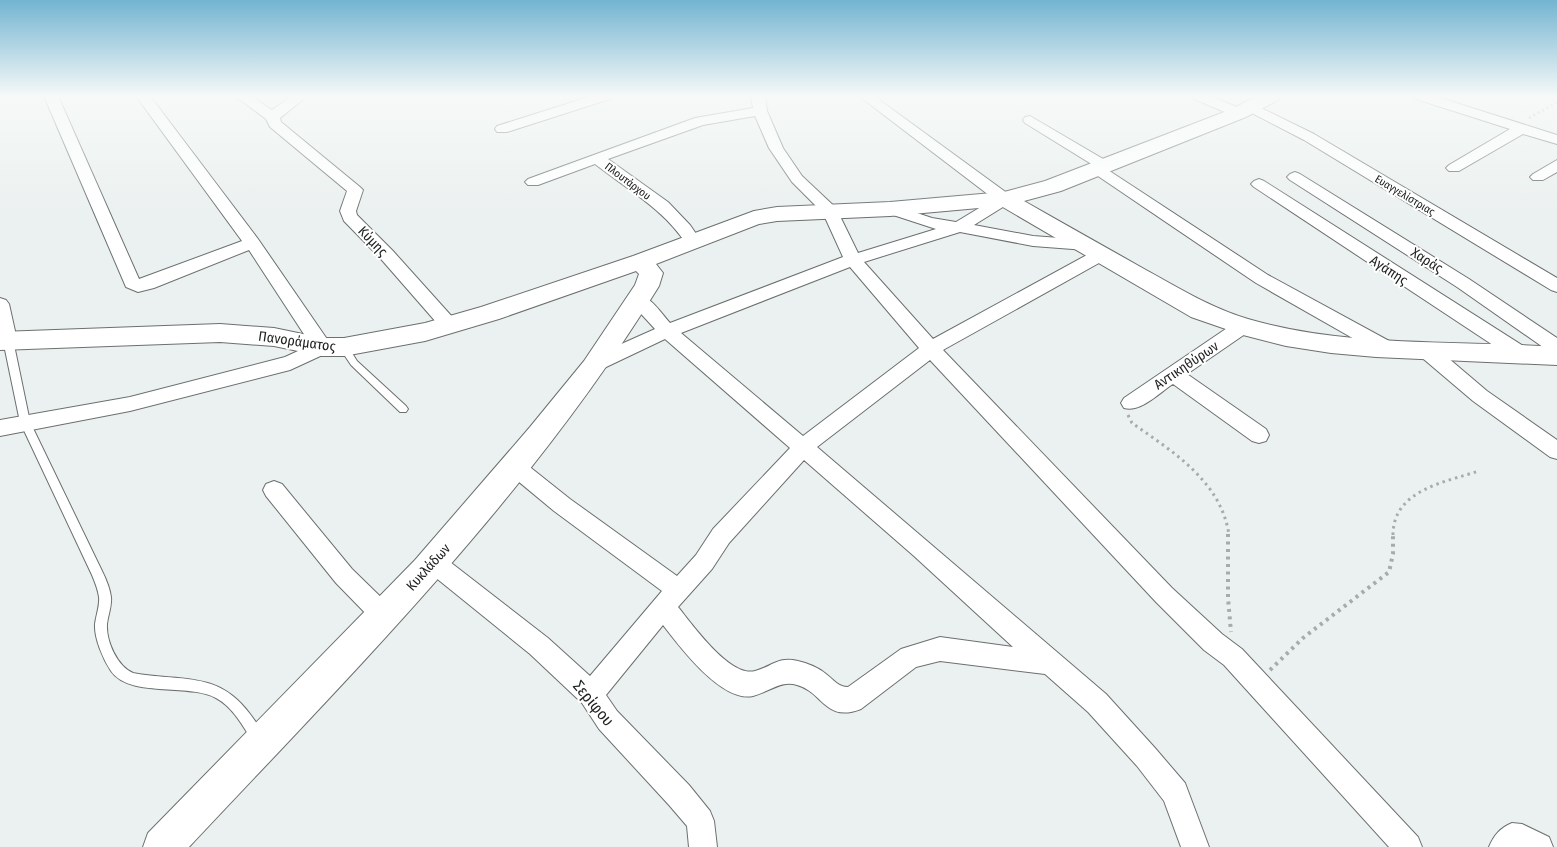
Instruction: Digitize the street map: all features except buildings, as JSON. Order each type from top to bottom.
[{"type":"street","points":[[68,136],[132,283],[138,286],[148,284],[252,243]]},
{"type":"street","points":[[0,428],[130,404],[290,363],[333,347],[252,243],[172,136]]},
{"type":"street","name":"Κύμης","points":[[289,136],[355,190],[348,211],[350,217],[386,254],[448,325]]},
{"type":"street","name":"Πλουτάρχου","points":[[597,158],[661,136]]},
{"type":"street","points":[[772,136],[776,148],[797,178],[830,211],[853,260],[931,349],[1164,596],[1213,642],[1233,657],[1408,847]]},
{"type":"street","points":[[919,136],[1004,199],[1200,311],[1242,327],[1280,338],[1384,348],[1557,356]]},
{"type":"street","points":[[1053,136],[1262,279],[1384,348]]},
{"type":"street","name":"Πανοράματος","points":[[4,341],[220,333],[274,338],[333,347],[425,332],[490,313],[641,261],[754,218],[777,214],[1004,199],[1053,186],[1182,136]]},
{"type":"street","name":"Ευαγγελίστριας","points":[[1306,136],[1557,286]]},
{"type":"street","points":[[1454,168],[1505,136]]},
{"type":"street","points":[[1544,136],[1557,140]]},
{"type":"street","points":[[533,182],[597,158]]},
{"type":"street","name":"Πλουτάρχου","points":[[597,158],[675,218],[688,232],[693,241]]},
{"type":"street","points":[[1538,178],[1557,165]]},
{"type":"street","name":"Χαράς","points":[[1295,177],[1463,283],[1557,347]]},
{"type":"street","name":"Αγάπης","points":[[1259,184],[1521,354]]},
{"type":"street","points":[[596,363],[667,331],[853,260],[959,227],[1004,199]]},
{"type":"street","points":[[890,208],[930,223],[1032,242],[1094,249]]},
{"type":"street","points":[[591,694],[670,599],[704,562],[722,536],[803,448],[931,349],[1094,249]]},
{"type":"street","name":"Κυκλάδων","points":[[162,847],[360,641],[433,562],[514,466],[596,363],[647,286],[651,273],[641,261]]},
{"type":"street","points":[[638,300],[667,331],[922,549],[980,603],[1096,703],[1146,757],[1175,794],[1195,847]]},
{"type":"street","points":[[0,304],[4,341]]},
{"type":"street","name":"Αντικηθύρων","points":[[1131,403],[1242,327]]},
{"type":"street","points":[[1427,351],[1480,396],[1557,451]]},
{"type":"street","points":[[1172,374],[1259,434]]},
{"type":"street","points":[[514,466],[670,599],[693,644],[719,671],[746,685],[760,682],[780,671],[799,673],[816,681],[836,699],[852,700],[910,657],[940,649],[1049,663]]},
{"type":"street","points":[[274,490],[344,576],[383,615]]},
{"type":"street","name":"Σερίφου","points":[[433,562],[539,646],[591,694],[608,720],[700,821],[703,847]]},
{"type":"street","points":[[1503,847],[1512,836],[1522,838],[1539,847]]},
{"type":"lane","points":[[4,341],[25,422],[98,575],[105,597],[101,631],[116,670],[146,683],[205,686],[219,692],[232,702],[262,742]]},
{"type":"lane","points":[[333,347],[354,363],[403,409]]},
{"type":"path","points":[[1131,403],[1126,411],[1132,423],[1183,460],[1211,489],[1225,517],[1229,548],[1228,593],[1233,657]]},
{"type":"path","points":[[1257,683],[1303,638],[1389,572],[1393,554],[1393,528],[1399,509],[1419,491],[1479,471]]}]
